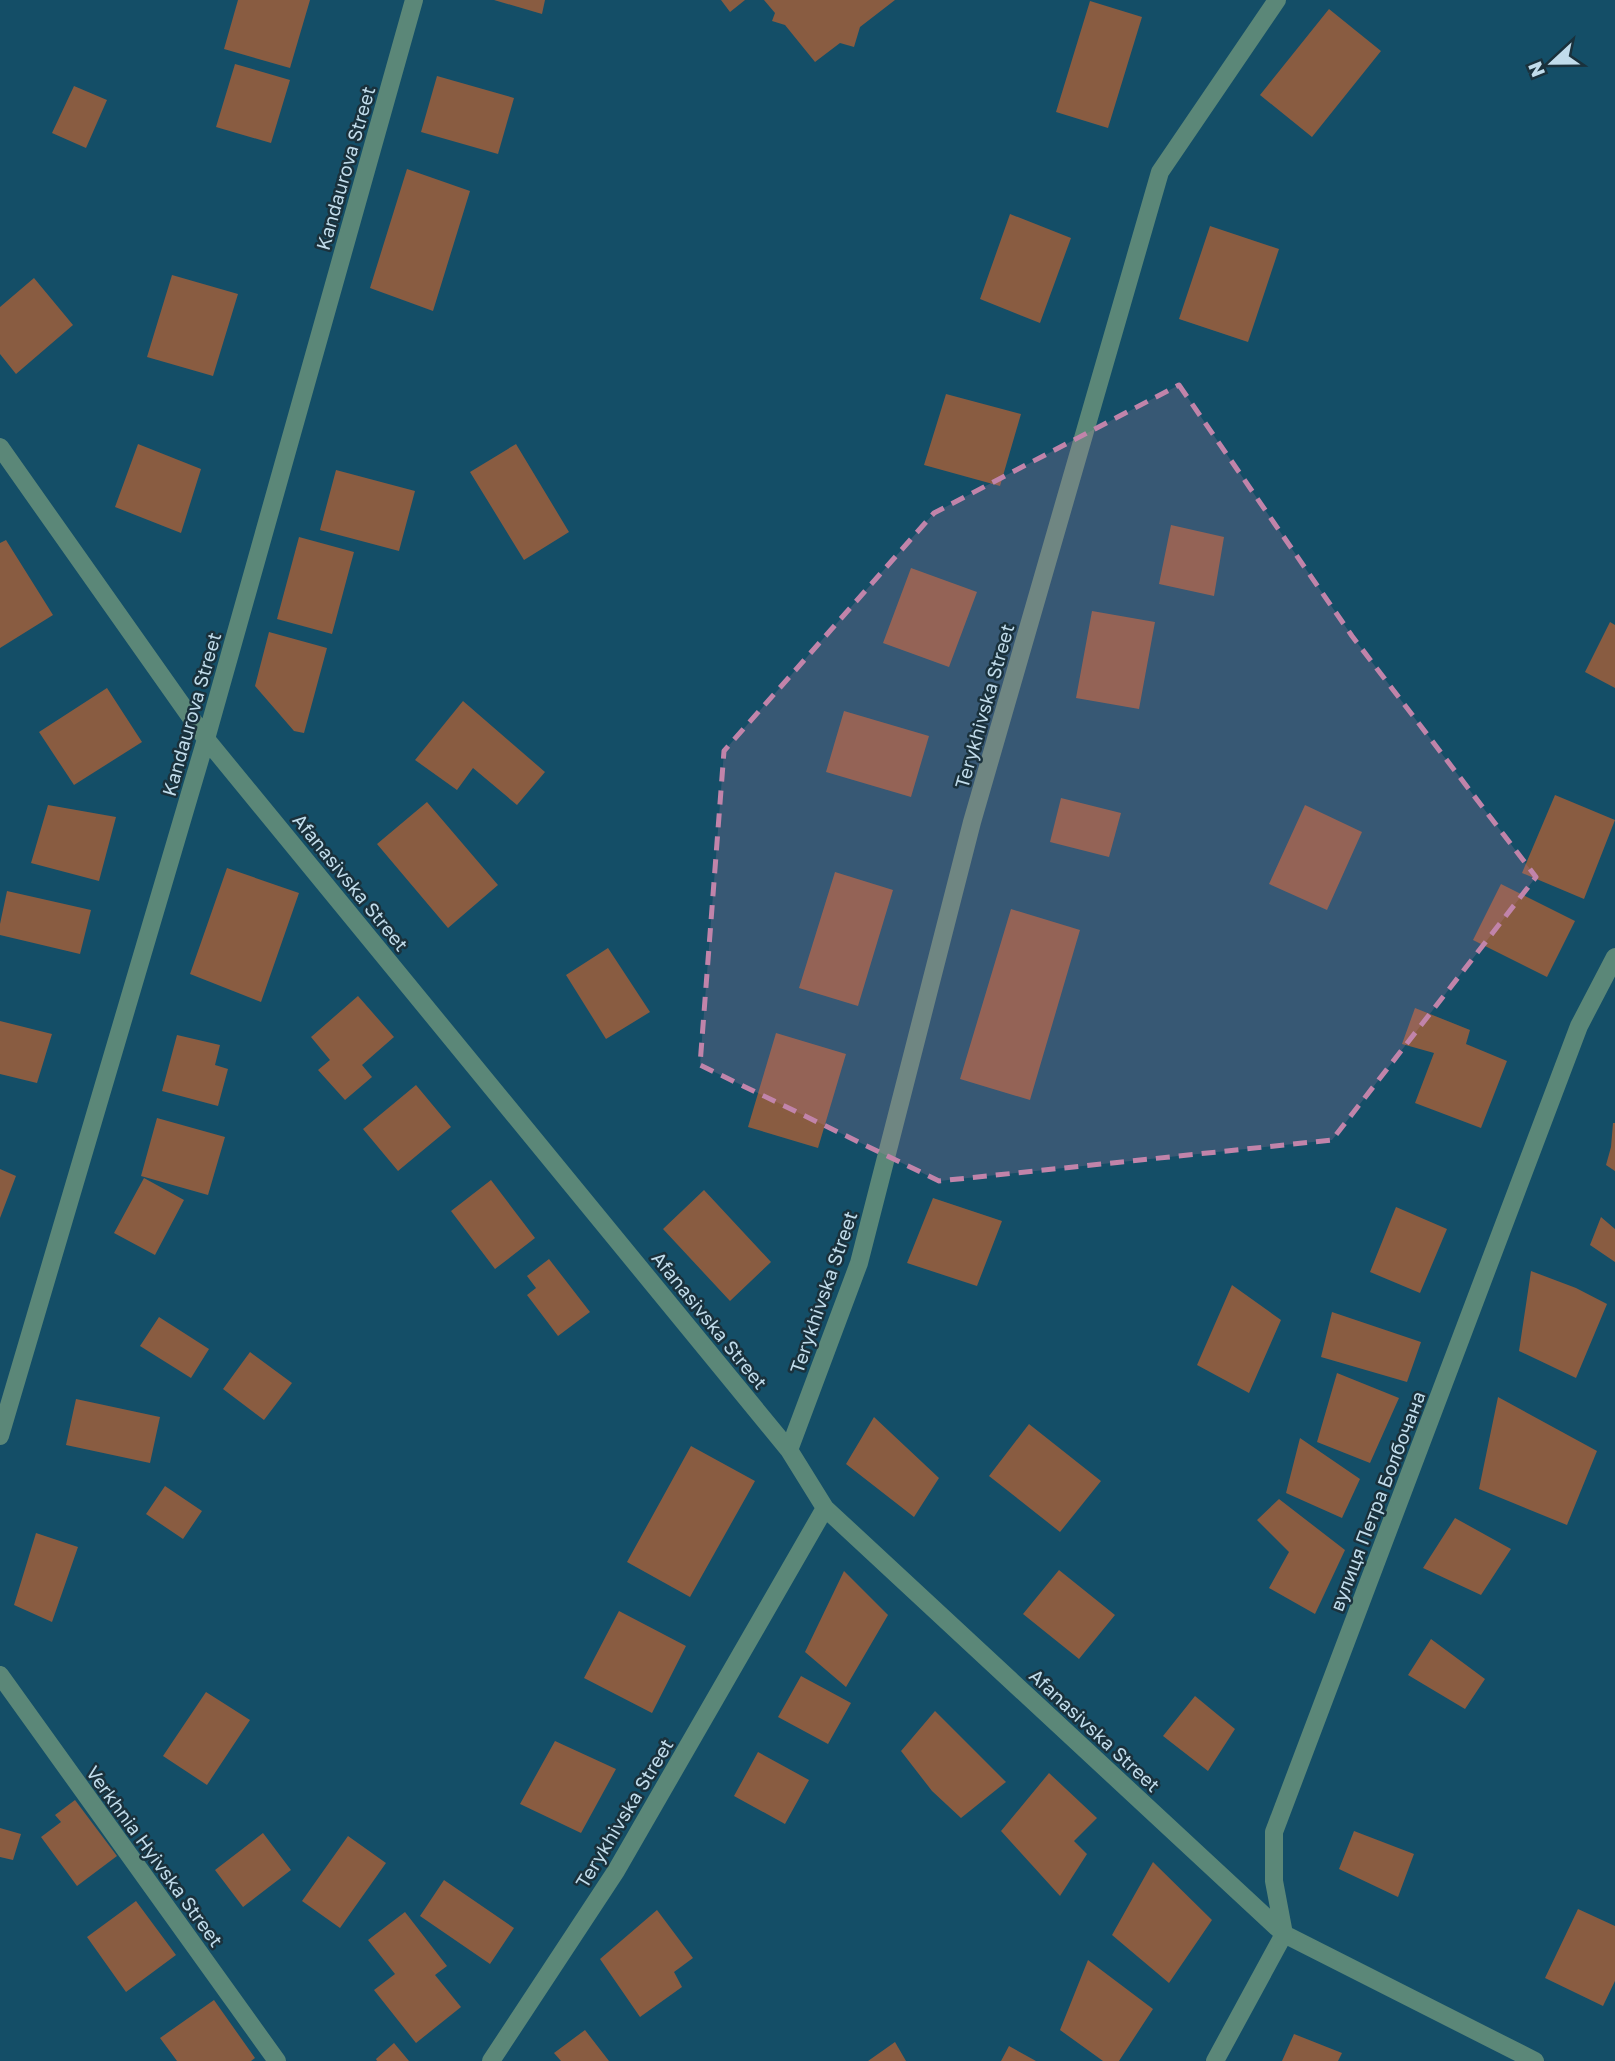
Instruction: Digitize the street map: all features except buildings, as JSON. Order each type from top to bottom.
[{"type":"street","name":"Kandaurova Street","points":[[0,1436],[206,739],[414,0]]},
{"type":"street","name":"Terykhivska Street","points":[[789,1450],[859,1263],[972,822],[1160,172],[1277,0]]},
{"type":"street","name":"Afanasivska Street","points":[[0,447],[206,739],[789,1450],[825,1507],[1284,1934],[1535,2061]]},
{"type":"street","name":"вулиця Петра Болбочана","points":[[1284,1934],[1274,1881],[1274,1832],[1579,1026],[1615,957]]},
{"type":"street","name":"Terykhivska Street","points":[[491,2061],[616,1871],[825,1507]]},
{"type":"street","name":"Verkhnia Hyivska Street","points":[[0,1675],[276,2061]]},
{"type":"street","points":[[1215,2061],[1284,1934]]},
{"type":"highlighted area","points":[[1179,385],[1352,636],[1536,877],[1332,1140],[939,1181],[700,1065],[724,751],[934,513]]}]
